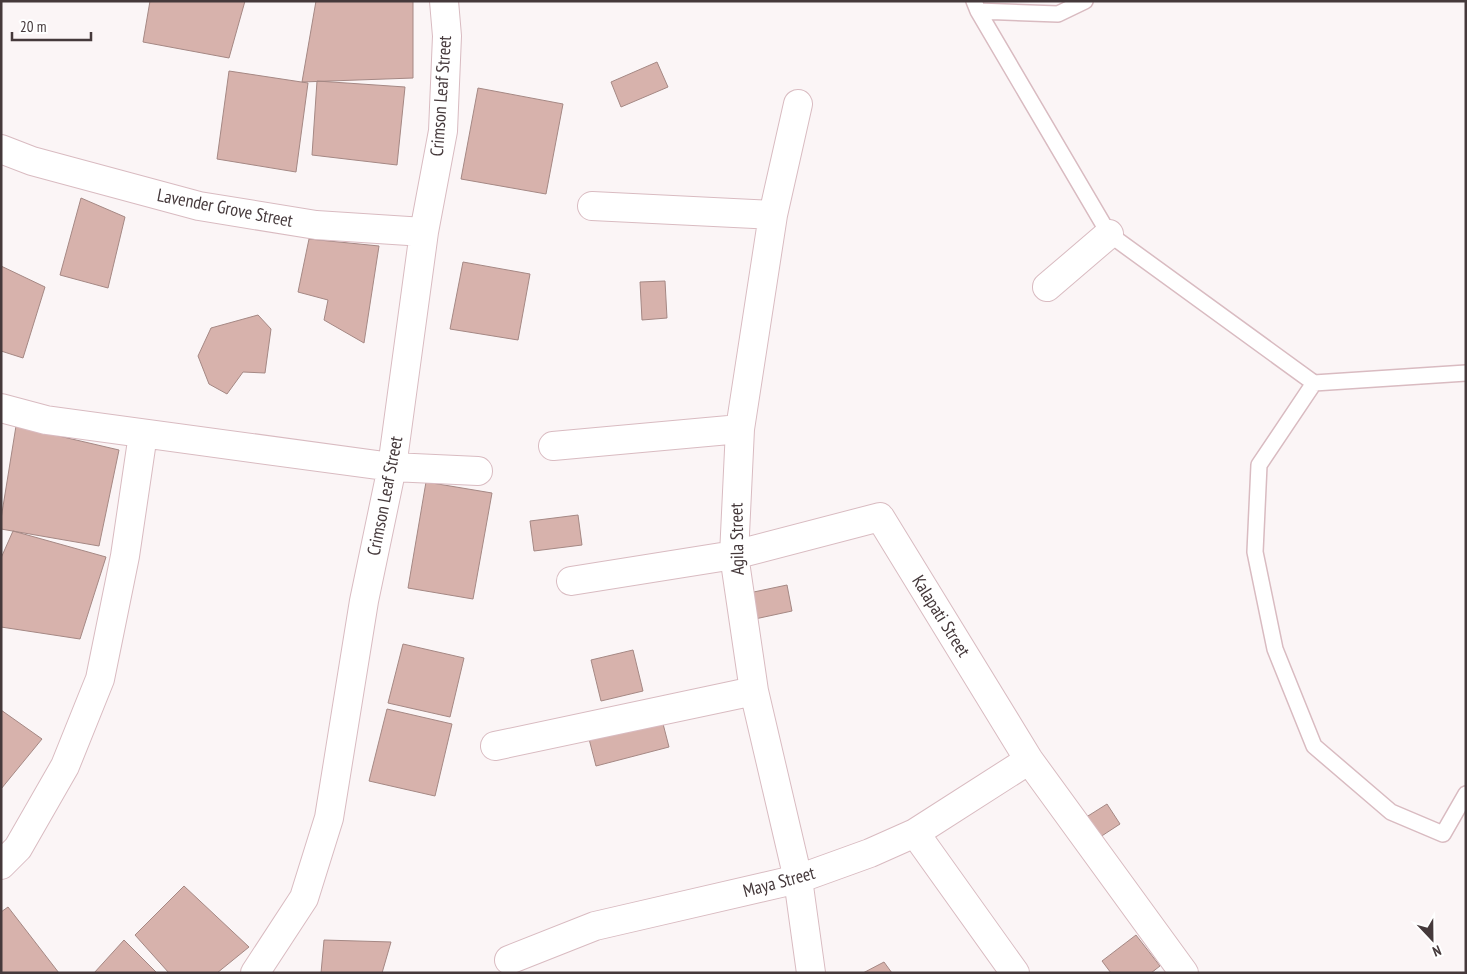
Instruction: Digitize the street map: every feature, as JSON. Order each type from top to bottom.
[{"type":"street","name":"Crimson Leaf Street","points":[[255,973],[304,898],[329,818],[364,601],[392,467],[424,232],[442,131],[447,36],[444,1]]},
{"type":"street","name":"Agila Street","points":[[798,104],[773,216],[740,430],[734,555],[754,691],[798,879],[811,973]]},
{"type":"street","name":"Lavender Grove Street","points":[[1,149],[32,161],[199,206],[316,225],[424,232]]},
{"type":"street","points":[[592,206],[773,216]]},
{"type":"street","points":[[1046,287],[1109,234]]},
{"type":"street","points":[[1,408],[46,420],[392,467],[478,471]]},
{"type":"street","points":[[553,446],[740,430]]},
{"type":"street","points":[[1,865],[18,848],[65,766],[100,679],[125,556],[143,434]]},
{"type":"street","name":"Kalapati Street","points":[[571,581],[734,555],[880,517],[1029,760],[1184,973]]},
{"type":"street","points":[[495,746],[754,691]]},
{"type":"street","name":"Maya Street","points":[[509,960],[595,926],[798,879],[870,853],[915,833],[1029,760]]},
{"type":"street","points":[[915,833],[1015,973]]},
{"type":"lane","points":[[976,6],[1058,14],[1085,1]]},
{"type":"lane","points":[[976,6],[1109,234],[1314,383],[1466,373]]},
{"type":"lane","points":[[1314,383],[1259,465],[1255,552],[1275,649],[1314,746],[1391,812],[1443,834],[1466,794]]},
{"type":"building","points":[[150,1],[245,1],[229,58],[143,42]]},
{"type":"building","points":[[316,1],[413,1],[413,78],[302,82]]},
{"type":"building","points":[[657,62],[668,87],[621,107],[611,82]]},
{"type":"building","points":[[229,71],[308,83],[296,172],[217,159]]},
{"type":"building","points":[[317,81],[405,87],[397,165],[312,155]]},
{"type":"building","points":[[478,88],[563,104],[546,194],[461,179]]},
{"type":"building","points":[[81,198],[125,217],[108,288],[60,275]]},
{"type":"building","points":[[309,239],[379,246],[364,343],[324,320],[328,300],[298,292]]},
{"type":"building","points":[[463,262],[530,274],[518,340],[450,329]]},
{"type":"building","points":[[1,266],[45,287],[23,358],[1,351]]},
{"type":"building","points":[[665,281],[667,318],[642,320],[640,282]]},
{"type":"building","points":[[258,315],[271,329],[265,373],[243,372],[227,394],[209,384],[198,356],[211,328]]},
{"type":"building","points":[[16,426],[119,450],[99,546],[1,529]]},
{"type":"building","points":[[426,482],[492,493],[473,599],[408,588]]},
{"type":"building","points":[[578,515],[582,545],[534,551],[530,521]]},
{"type":"building","points":[[13,531],[106,557],[80,639],[1,627],[1,558]]},
{"type":"building","points":[[787,585],[792,611],[755,619],[749,593]]},
{"type":"building","points":[[403,644],[464,658],[450,717],[388,703]]},
{"type":"building","points":[[633,650],[643,691],[601,701],[591,660]]},
{"type":"building","points":[[387,709],[452,724],[435,796],[369,781]]},
{"type":"building","points":[[1,710],[42,739],[1,789]]},
{"type":"building","points":[[661,716],[669,747],[596,766],[588,735]]},
{"type":"building","points":[[1107,804],[1120,824],[1094,841],[1080,821]]},
{"type":"building","points":[[184,886],[249,947],[217,973],[169,973],[135,935]]},
{"type":"building","points":[[8,907],[59,973],[1,973],[1,912]]},
{"type":"building","points":[[1136,935],[1160,966],[1151,973],[1111,973],[1102,961]]},
{"type":"building","points":[[124,940],[157,973],[94,973]]},
{"type":"building","points":[[324,940],[391,942],[382,973],[321,973]]},
{"type":"building","points":[[884,962],[892,973],[863,973]]}]
